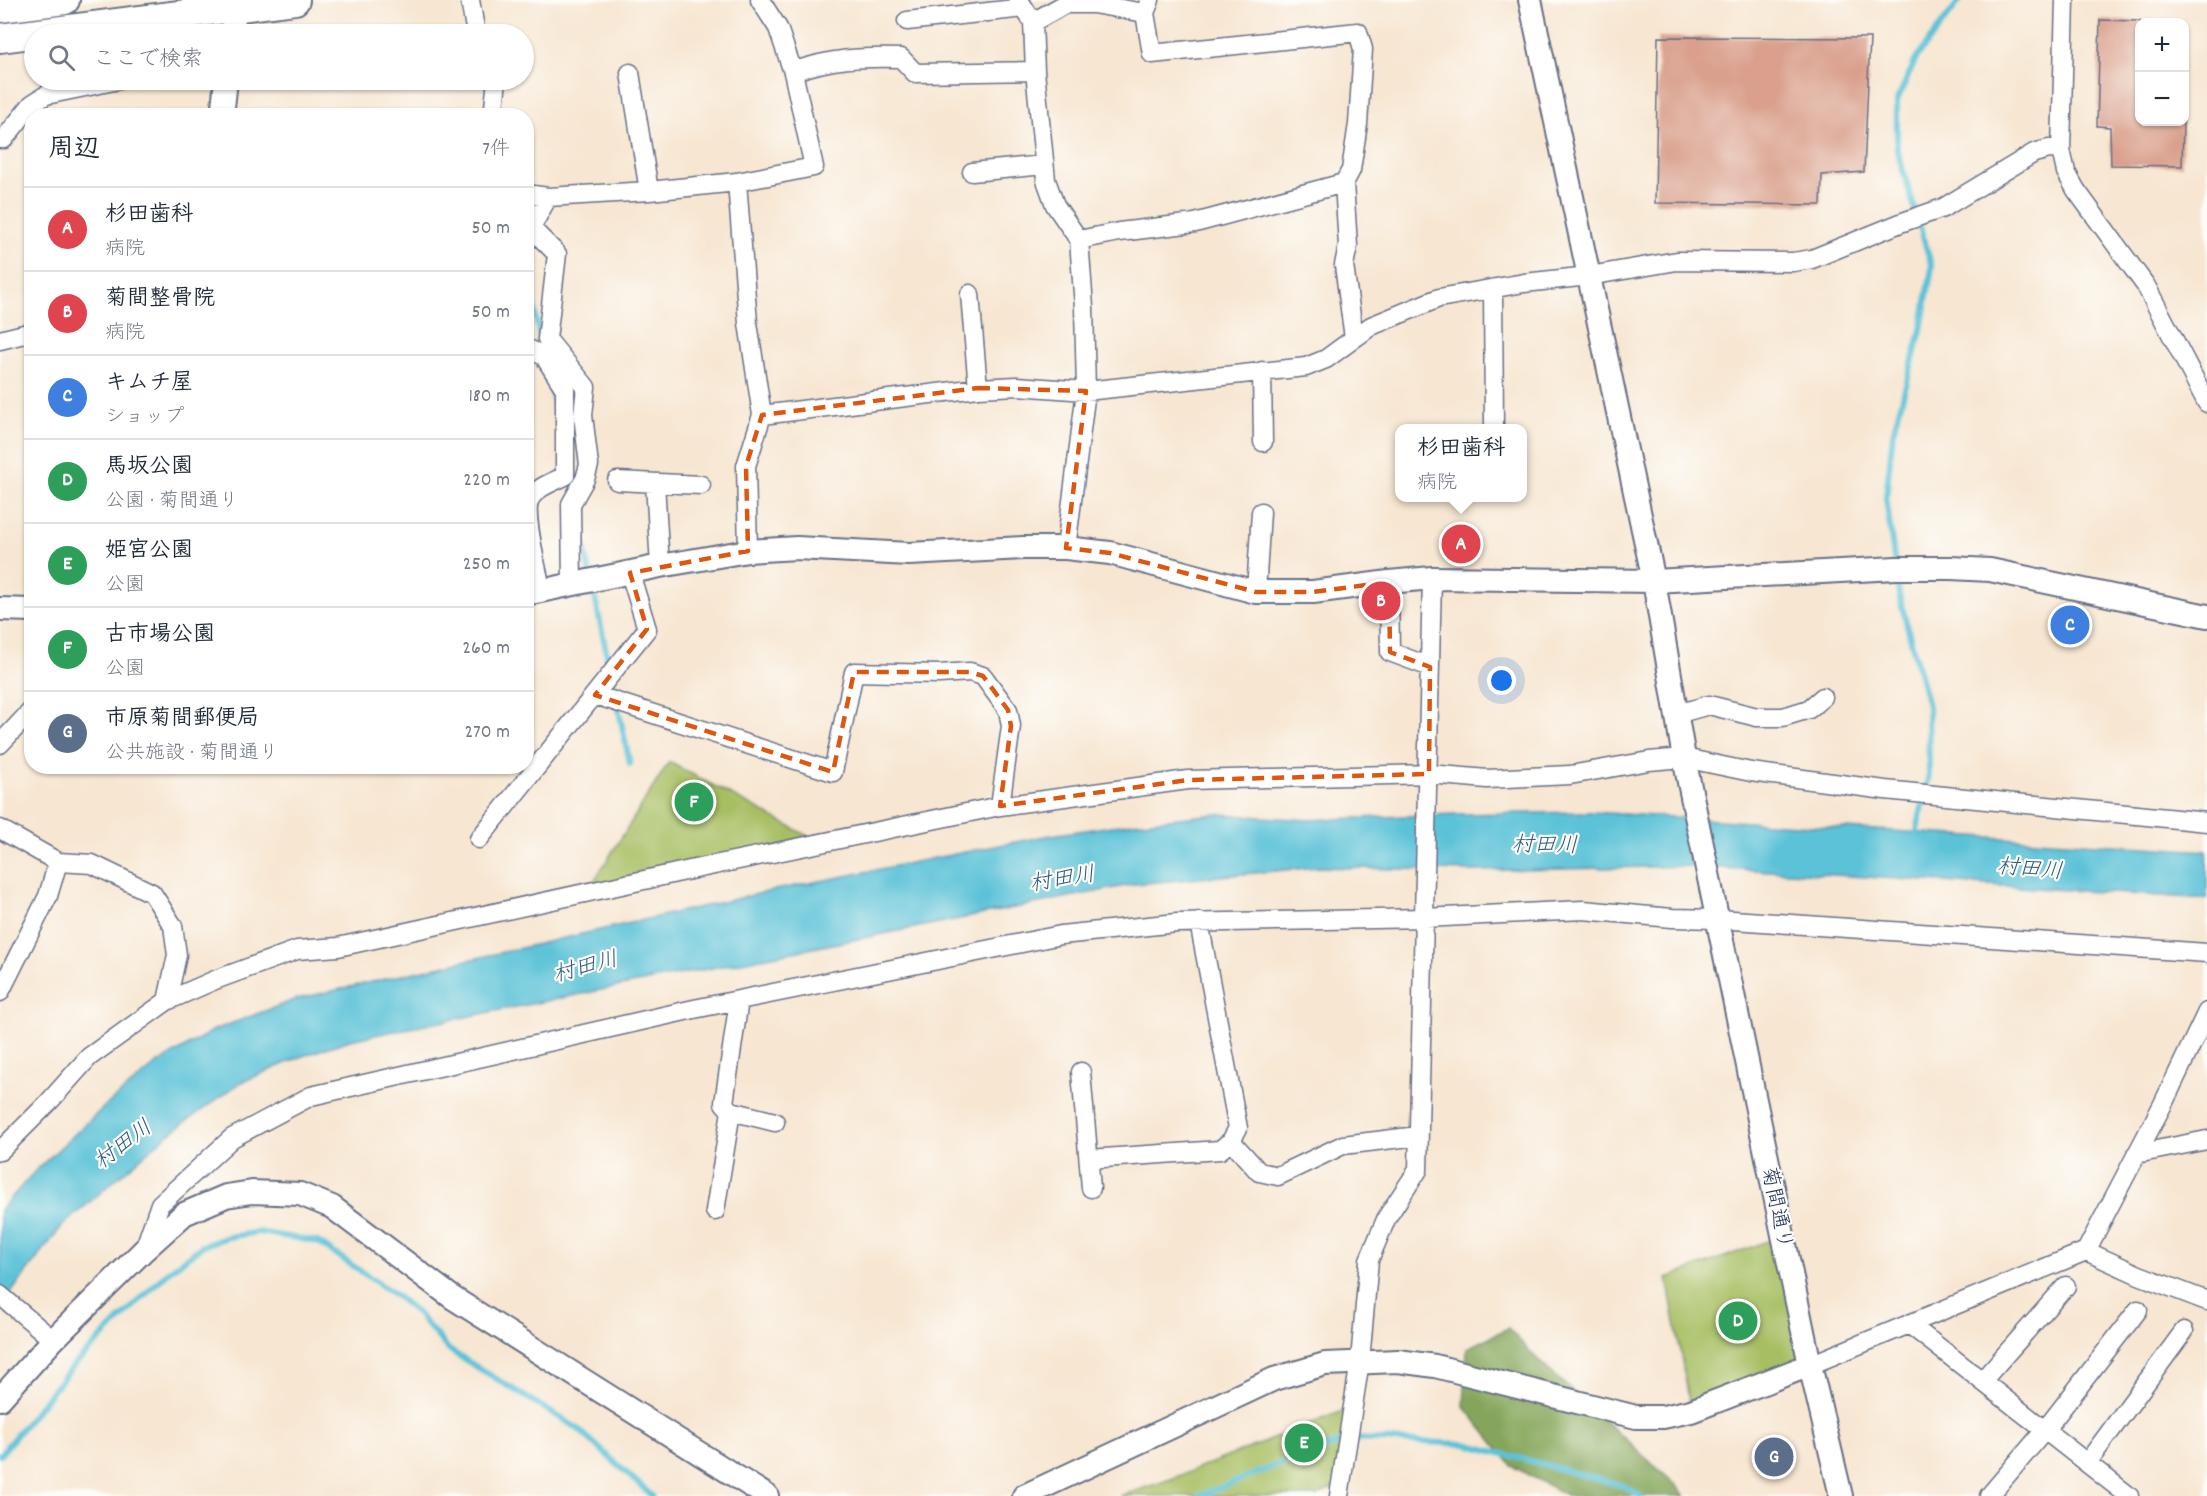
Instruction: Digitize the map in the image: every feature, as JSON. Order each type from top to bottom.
[{"type":"main road","points":[[0,8],[65,0]]},
{"type":"main road","points":[[146,24],[234,14],[295,0]]},
{"type":"main road","points":[[0,38],[24,36]]},
{"type":"street","points":[[470,0],[474,24]]},
{"type":"street","points":[[534,195],[548,197],[649,191],[737,183],[814,167],[793,72],[778,28],[760,0]]},
{"type":"street","name":"菊間通り","points":[[1530,0],[1654,581],[1684,758],[1810,1365],[1841,1496]]},
{"type":"street","points":[[2065,0],[2061,150],[2066,172],[2076,190],[2146,286],[2207,403]]},
{"type":"street","points":[[907,21],[1065,4],[1147,6],[1152,54],[1358,32],[1363,49],[1358,124],[1351,170],[1344,183],[1348,246],[1344,265],[1354,338]]},
{"type":"street","points":[[1026,10],[1035,71],[1046,180],[1055,206],[1078,240],[1084,307],[1086,391],[1066,548]]},
{"type":"street","points":[[793,72],[813,65],[858,56],[901,58],[915,73],[1035,71]]},
{"type":"street","points":[[630,73],[649,191]]},
{"type":"street","points":[[29,108],[46,95],[69,90]]},
{"type":"street","points":[[223,108],[225,90]]},
{"type":"street","points":[[494,108],[496,90]]},
{"type":"street","points":[[0,139],[4,139],[24,114]]},
{"type":"street","points":[[762,416],[978,388],[1017,386],[1086,391],[1306,367],[1326,359],[1371,326],[1439,298],[1677,261],[1793,262],[1812,259],[1943,208],[2034,153],[2049,149],[2061,150]]},
{"type":"street","points":[[972,172],[1044,165]]},
{"type":"street","points":[[737,183],[748,323],[762,416],[747,466],[748,551]]},
{"type":"street","points":[[1078,240],[1119,232],[1195,223],[1344,183]]},
{"type":"street","points":[[534,223],[548,197]]},
{"type":"street","points":[[534,231],[557,254],[546,339],[586,387],[583,415],[589,465],[585,479],[571,504],[572,585]]},
{"type":"street","points":[[1493,288],[1494,424]]},
{"type":"street","points":[[970,294],[978,388]]},
{"type":"street","points":[[0,340],[24,334]]},
{"type":"street","points":[[534,352],[544,356],[566,389],[565,476],[540,489],[534,495]]},
{"type":"street","points":[[1262,371],[1263,442]]},
{"type":"street","points":[[617,481],[701,486]]},
{"type":"street","points":[[655,483],[660,566]]},
{"type":"street","points":[[1256,592],[1261,512]]},
{"type":"street","points":[[534,593],[660,566],[748,551],[797,548],[909,554],[1066,548],[1110,554],[1256,592],[1313,592],[1432,578],[1654,581],[1896,568],[1990,570],[2207,616]]},
{"type":"street","points":[[534,771],[647,630],[630,573]]},
{"type":"street","points":[[1339,1496],[1360,1361],[1369,1260],[1387,1217],[1418,1170],[1432,578]]},
{"type":"street","points":[[1389,582],[1390,652],[1430,667]]},
{"type":"street","points":[[0,609],[24,610]]},
{"type":"street","points":[[595,695],[833,772],[854,672],[939,674],[970,672],[983,676],[1008,710],[1011,726],[1000,806]]},
{"type":"street","points":[[1677,714],[1709,705],[1757,717],[1783,717],[1809,709],[1823,697]]},
{"type":"street","points":[[0,744],[24,718]]},
{"type":"street","points":[[0,1151],[48,1103],[89,1057],[167,1001],[215,980],[297,950],[338,946],[1000,806],[1188,780],[1428,774],[1487,779],[1570,775],[1649,761],[1684,758],[1751,772],[1885,790],[2207,822]]},
{"type":"street","points":[[479,839],[531,774]]},
{"type":"street","points":[[0,829],[58,862],[92,864],[152,893],[173,926],[176,945],[177,955],[167,1001]]},
{"type":"street","points":[[0,992],[48,896],[58,862]]},
{"type":"street","points":[[144,1250],[160,1204],[232,1138],[311,1096],[739,1000],[1061,935],[1199,922],[1425,918],[1583,910],[1672,918],[1719,919],[2207,953]]},
{"type":"street","points":[[1089,1159],[1220,1150],[1232,1141],[1238,1128],[1199,922]]},
{"type":"street","points":[[739,1000],[724,1103],[731,1111],[774,1122]]},
{"type":"street","points":[[1024,1496],[1274,1379],[1325,1364],[1398,1361],[1435,1366],[1636,1417],[1663,1417],[1691,1411],[1810,1365],[2086,1251],[2163,1104],[2207,1012]]},
{"type":"street","points":[[1081,1072],[1091,1188]]},
{"type":"street","points":[[716,1211],[731,1111]]},
{"type":"street","points":[[1232,1141],[1259,1172],[1278,1176],[1343,1145],[1418,1136]]},
{"type":"street","points":[[2136,1154],[2207,1140]]},
{"type":"street","points":[[0,1399],[53,1340],[184,1214],[226,1196],[252,1192],[300,1194],[332,1207],[453,1298],[766,1496]]},
{"type":"street","points":[[2086,1251],[2139,1275],[2207,1301]]},
{"type":"street","points":[[1982,1381],[2066,1286]]},
{"type":"street","points":[[0,1295],[53,1340]]},
{"type":"street","points":[[1989,1496],[2045,1430],[2138,1310]]},
{"type":"street","points":[[1910,1324],[2129,1496]]},
{"type":"street","points":[[2087,1463],[2184,1331]]},
{"type":"highlighted area","points":[[978,388],[1086,391],[1066,548],[1110,553],[1256,592],[1313,592],[1389,582],[1390,652],[1430,667],[1429,774],[1188,780],[1000,806],[1011,726],[1008,710],[983,676],[970,672],[854,672],[833,772],[595,695],[647,629],[630,573],[748,551],[746,466],[762,415]]},
{"type":"green space","points":[[669,762],[821,843],[587,892]]},
{"type":"green space","points":[[1784,1235],[1810,1365],[1691,1411],[1667,1278]]},
{"type":"green space","points":[[1508,1328],[1541,1363],[1676,1485],[1685,1496],[1568,1496],[1512,1466],[1464,1406],[1467,1348]]},
{"type":"green space","points":[[1353,1407],[1340,1484],[1317,1496],[1120,1496],[1171,1479]]},
{"type":"water","name":"村田川","points":[[1591,812],[2207,851],[2207,899],[1693,866],[1472,871],[1318,867],[1135,884],[350,1040],[300,1057],[240,1083],[166,1136],[62,1226],[0,1307],[0,1210],[36,1170],[105,1106],[158,1063],[214,1030],[297,999],[775,890],[1045,836],[1132,823],[1217,814],[1308,820],[1456,814]]},
{"type":"building","points":[[2100,20],[2135,21],[2135,126],[2183,126],[2182,166],[2111,165],[2110,127],[2097,126]]},
{"type":"building","points":[[1658,37],[1870,38],[1864,172],[1822,175],[1821,205],[1655,203]]},
{"type":"waterway","points":[[1915,840],[1929,774],[1928,706],[1899,595],[1886,497],[1893,433],[1921,330],[1932,267],[1897,150],[1897,100],[1917,57],[1960,0]]},
{"type":"waterway","points":[[534,307],[540,339]]},
{"type":"waterway","points":[[548,375],[558,421]]},
{"type":"waterway","points":[[579,522],[630,764]]},
{"type":"waterway","points":[[0,1455],[72,1367],[168,1272],[202,1246],[228,1237],[259,1232],[318,1242],[394,1294],[416,1312],[449,1350],[577,1428],[652,1496]]},
{"type":"waterway","points":[[1199,1496],[1308,1453],[1354,1439],[1466,1444],[1624,1486],[1640,1496]]},
{"type":"place","name":"杉田歯科","points":[[1461,544]]},
{"type":"place","name":"菊間整骨院","points":[[1381,601]]},
{"type":"place","name":"キムチ屋","points":[[2070,625]]},
{"type":"place","name":"古市場公園","points":[[694,802]]},
{"type":"place","name":"馬坂公園","points":[[1738,1321]]},
{"type":"place","name":"姫宮公園","points":[[1304,1443]]},
{"type":"place","name":"市原菊間郵便局","points":[[1774,1457]]}]
